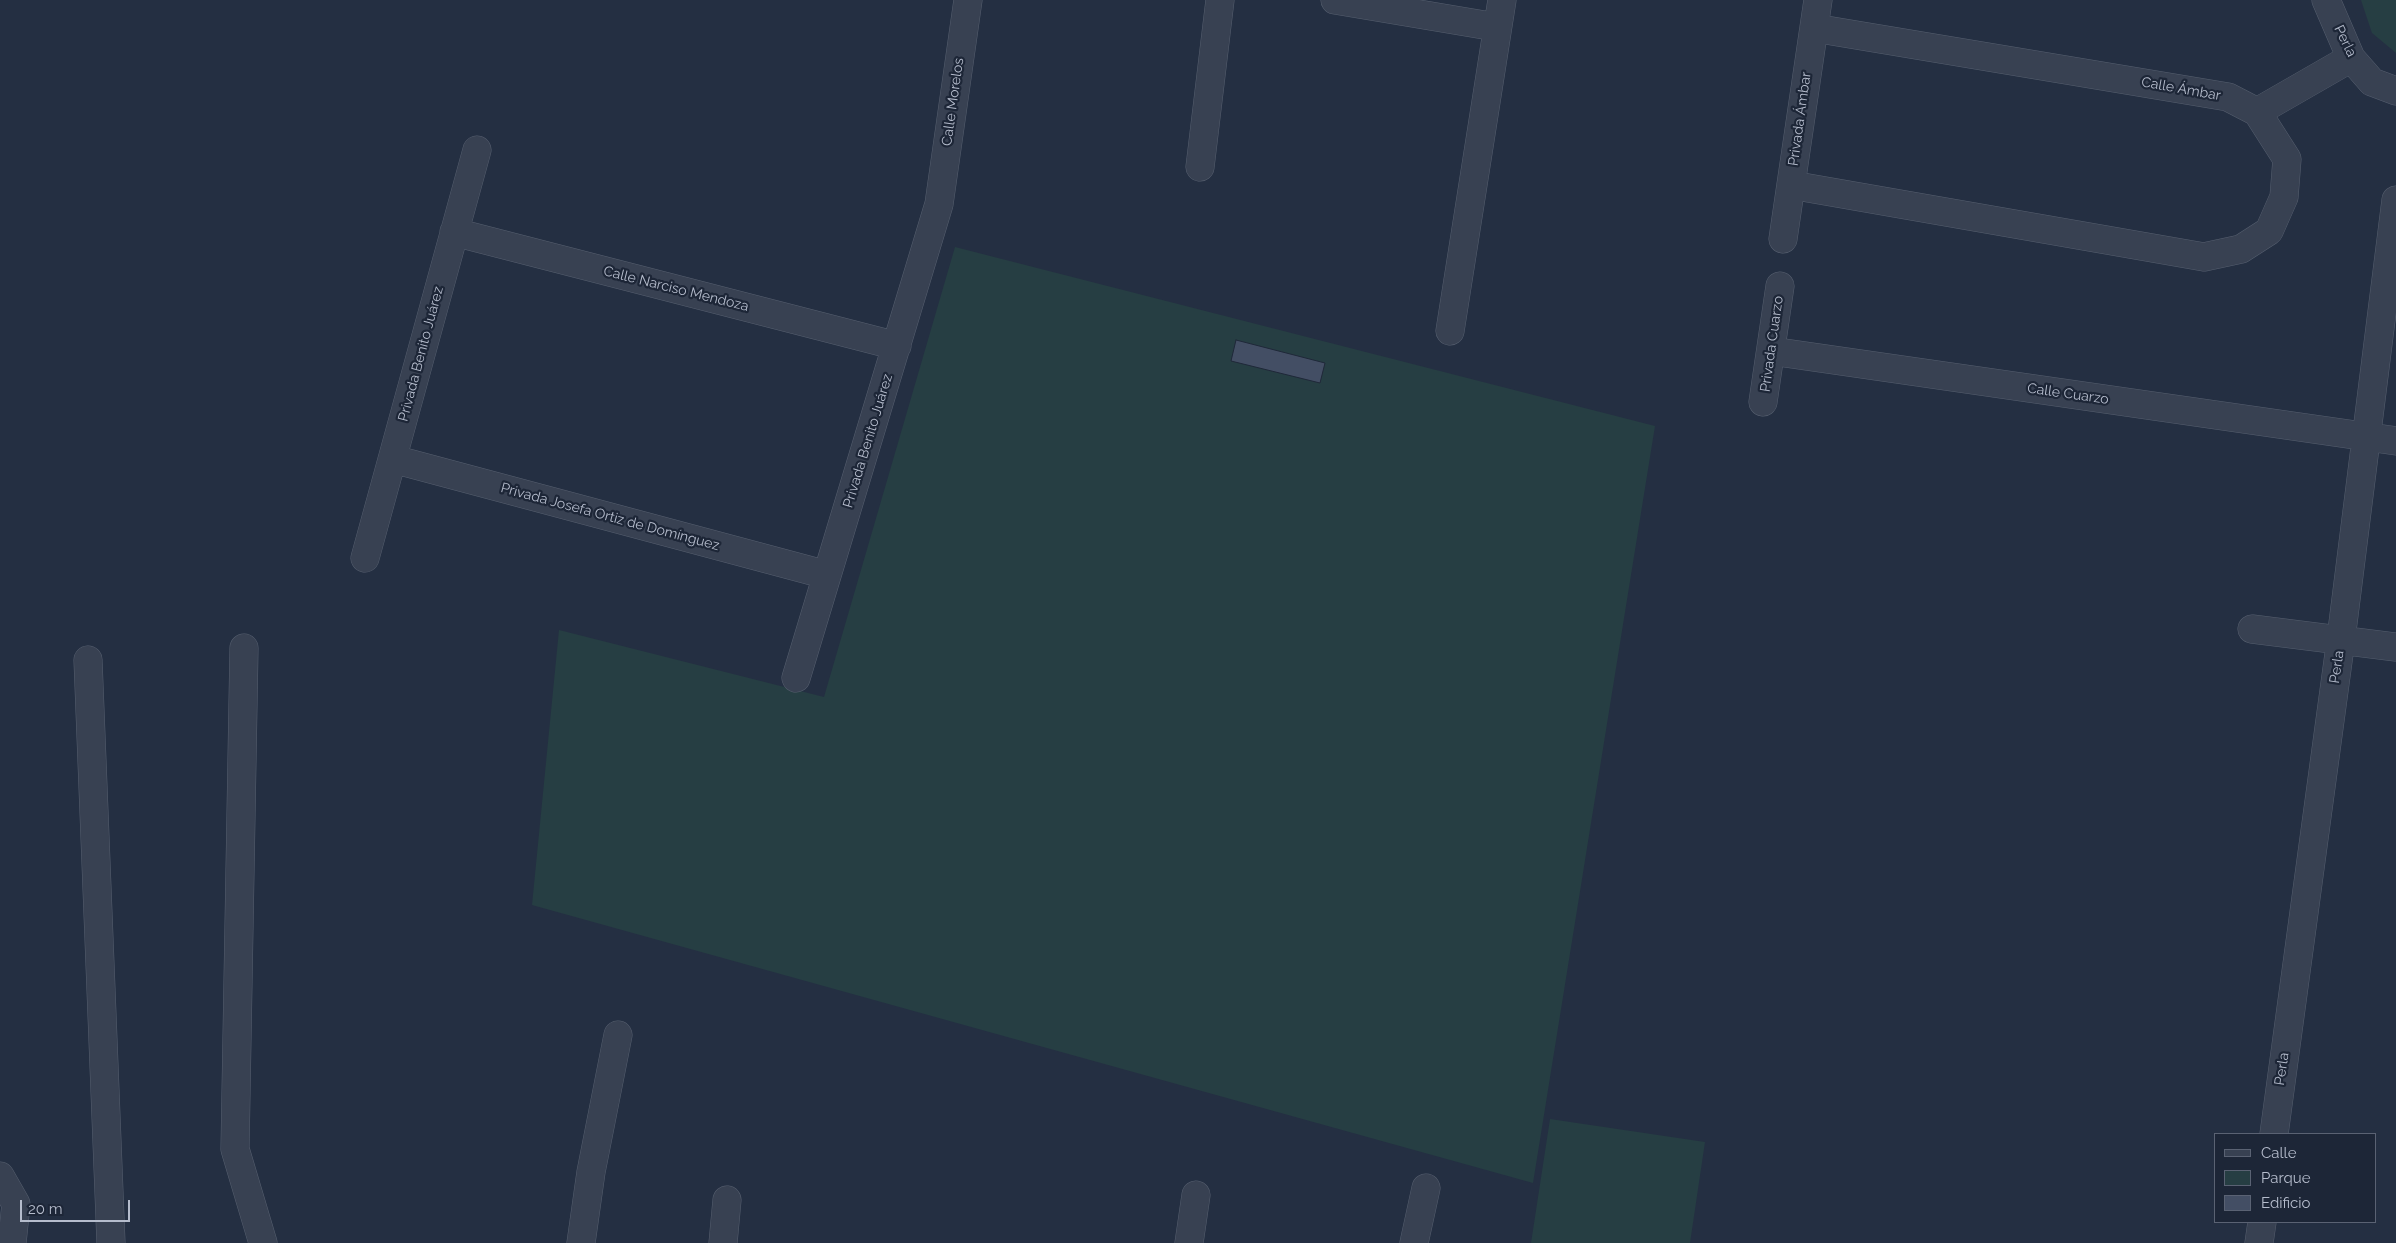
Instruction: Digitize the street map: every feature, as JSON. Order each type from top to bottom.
[{"type":"street","name":"Calle Morelos","points":[[939,204],[968,0]]},
{"type":"street","points":[[1200,166],[1220,0]]},
{"type":"street","points":[[1335,0],[1496,27]]},
{"type":"street","points":[[1450,332],[1496,27],[1502,0]]},
{"type":"street","name":"Privada Ámbar","points":[[1783,239],[1818,0]]},
{"type":"street","name":"Perla","points":[[2326,0],[2351,58],[2372,82],[2396,91]]},
{"type":"street","name":"Calle Ámbar","points":[[1814,28],[2228,97],[2257,112]]},
{"type":"street","points":[[1791,185],[2204,256],[2241,249],[2269,231],[2284,197],[2287,159],[2257,112],[2351,58]]},
{"type":"street","name":"Privada Benito Juárez","points":[[365,558],[477,150]]},
{"type":"street","name":"Perla","points":[[2274,1133],[2341,639],[2396,200]]},
{"type":"street","name":"Privada Benito Juárez","points":[[796,678],[939,204]]},
{"type":"street","name":"Calle Narciso Mendoza","points":[[454,232],[897,346]]},
{"type":"street","name":"Privada Cuarzo","points":[[1763,402],[1780,286]]},
{"type":"street","name":"Calle Cuarzo","points":[[1771,351],[2396,441]]},
{"type":"street","name":"Privada Josefa Ortiz de Domínguez","points":[[393,459],[827,574]]},
{"type":"street","points":[[2252,629],[2396,647]]},
{"type":"street","points":[[244,648],[235,1149],[263,1243]]},
{"type":"street","points":[[88,660],[111,1243]]},
{"type":"street","points":[[581,1243],[590,1172],[618,1035]]},
{"type":"street","points":[[0,1176],[16,1204],[12,1243]]},
{"type":"street","points":[[1414,1243],[1426,1188]]},
{"type":"street","points":[[1189,1243],[1196,1195]]},
{"type":"street","points":[[723,1243],[727,1200]]},
{"type":"street","points":[[2259,1243],[2262,1223]]},
{"type":"green space","points":[[2361,0],[2396,0],[2396,53],[2372,33]]},
{"type":"green space","points":[[955,247],[1655,426],[1533,1183],[532,905],[559,630],[824,697]]},
{"type":"green space","points":[[1550,1119],[1705,1142],[1690,1243],[1531,1243]]},
{"type":"building","points":[[1236,340],[1325,363],[1320,383],[1231,361]]}]
